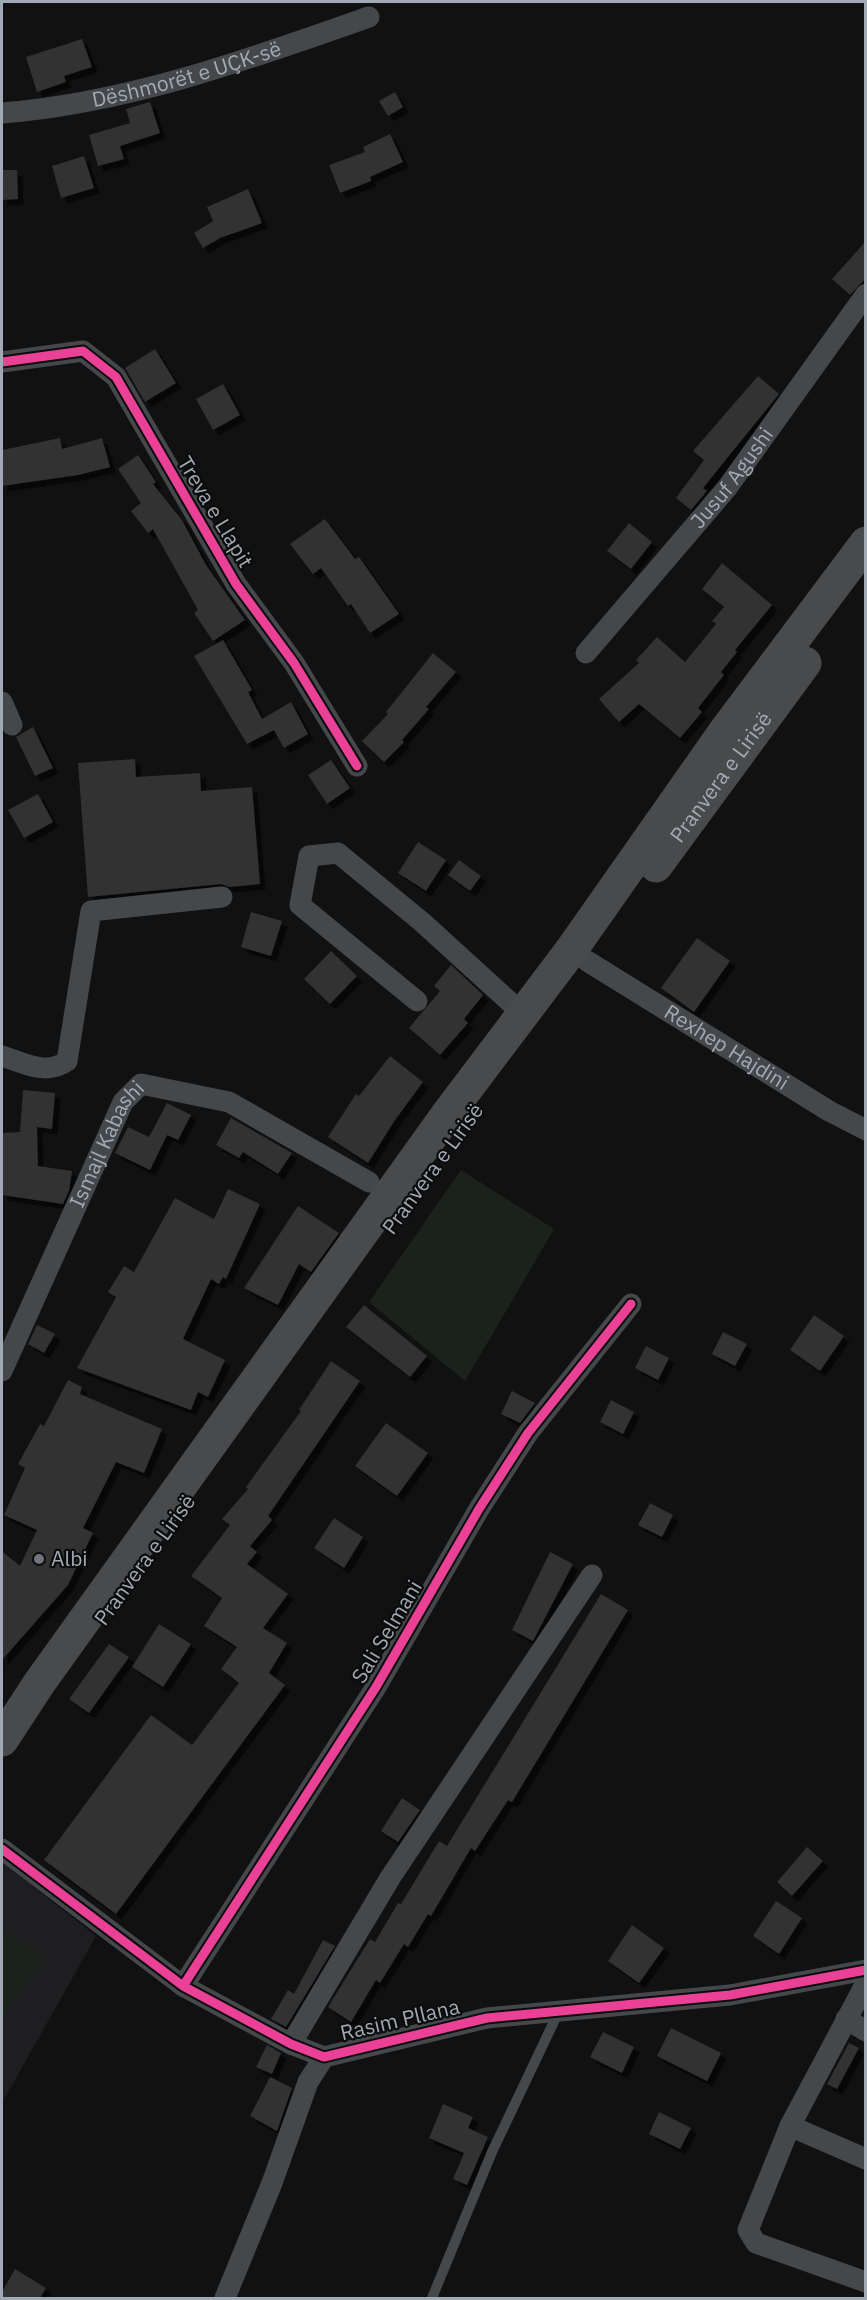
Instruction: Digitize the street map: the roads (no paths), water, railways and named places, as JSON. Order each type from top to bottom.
[{"type":"main road","name":"Pranvera e Lirisë","points":[[2,1755],[9,1725],[377,1212],[572,949],[718,740],[866,543]]},
{"type":"main road","name":"Pranvera e Lirisë","points":[[9,1725],[587,961],[866,583]]},
{"type":"street","name":"Dëshmorët e UÇK-së","points":[[2,113],[44,110],[159,85],[268,52],[369,17]]},
{"type":"street","name":"Jusuf Agushi","points":[[586,653],[727,488],[866,294]]},
{"type":"street","name":"Treva e Llapit","points":[[2,362],[83,351],[116,377],[236,584],[294,663],[357,766]]},
{"type":"street","points":[[2,702],[12,725]]},
{"type":"street","points":[[417,1001],[300,904],[309,856],[338,853],[422,922],[523,1014]]},
{"type":"street","points":[[2,1056],[44,1069],[57,1068],[67,1061],[91,912],[222,897]]},
{"type":"street","name":"Rexhep Hajdini","points":[[587,961],[800,1093],[866,1130]]},
{"type":"street","name":"Ismajl Kabashi","points":[[2,1371],[123,1102],[130,1092],[141,1084],[229,1102],[369,1182]]},
{"type":"street","name":"Sali Selmani","points":[[183,1986],[376,1687],[479,1509],[528,1433],[631,1304]]},
{"type":"street","points":[[291,2044],[390,1878],[592,1575]]},
{"type":"street","name":"Rasim Pllana","points":[[2,1849],[183,1986],[291,2044],[324,2057],[487,2019],[559,2010],[730,1995],[866,1970]]},
{"type":"street","points":[[866,1983],[790,2126],[748,2230],[756,2243],[866,2282]]},
{"type":"street","points":[[846,2019],[866,2031]]},
{"type":"street","points":[[225,2298],[272,2183],[308,2082],[324,2057]]},
{"type":"street","points":[[790,2126],[866,2159]]},
{"type":"lane","points":[[432,2298],[492,2152],[559,2010]]},
{"type":"place","name":"Albi","points":[[39,1559]]}]
